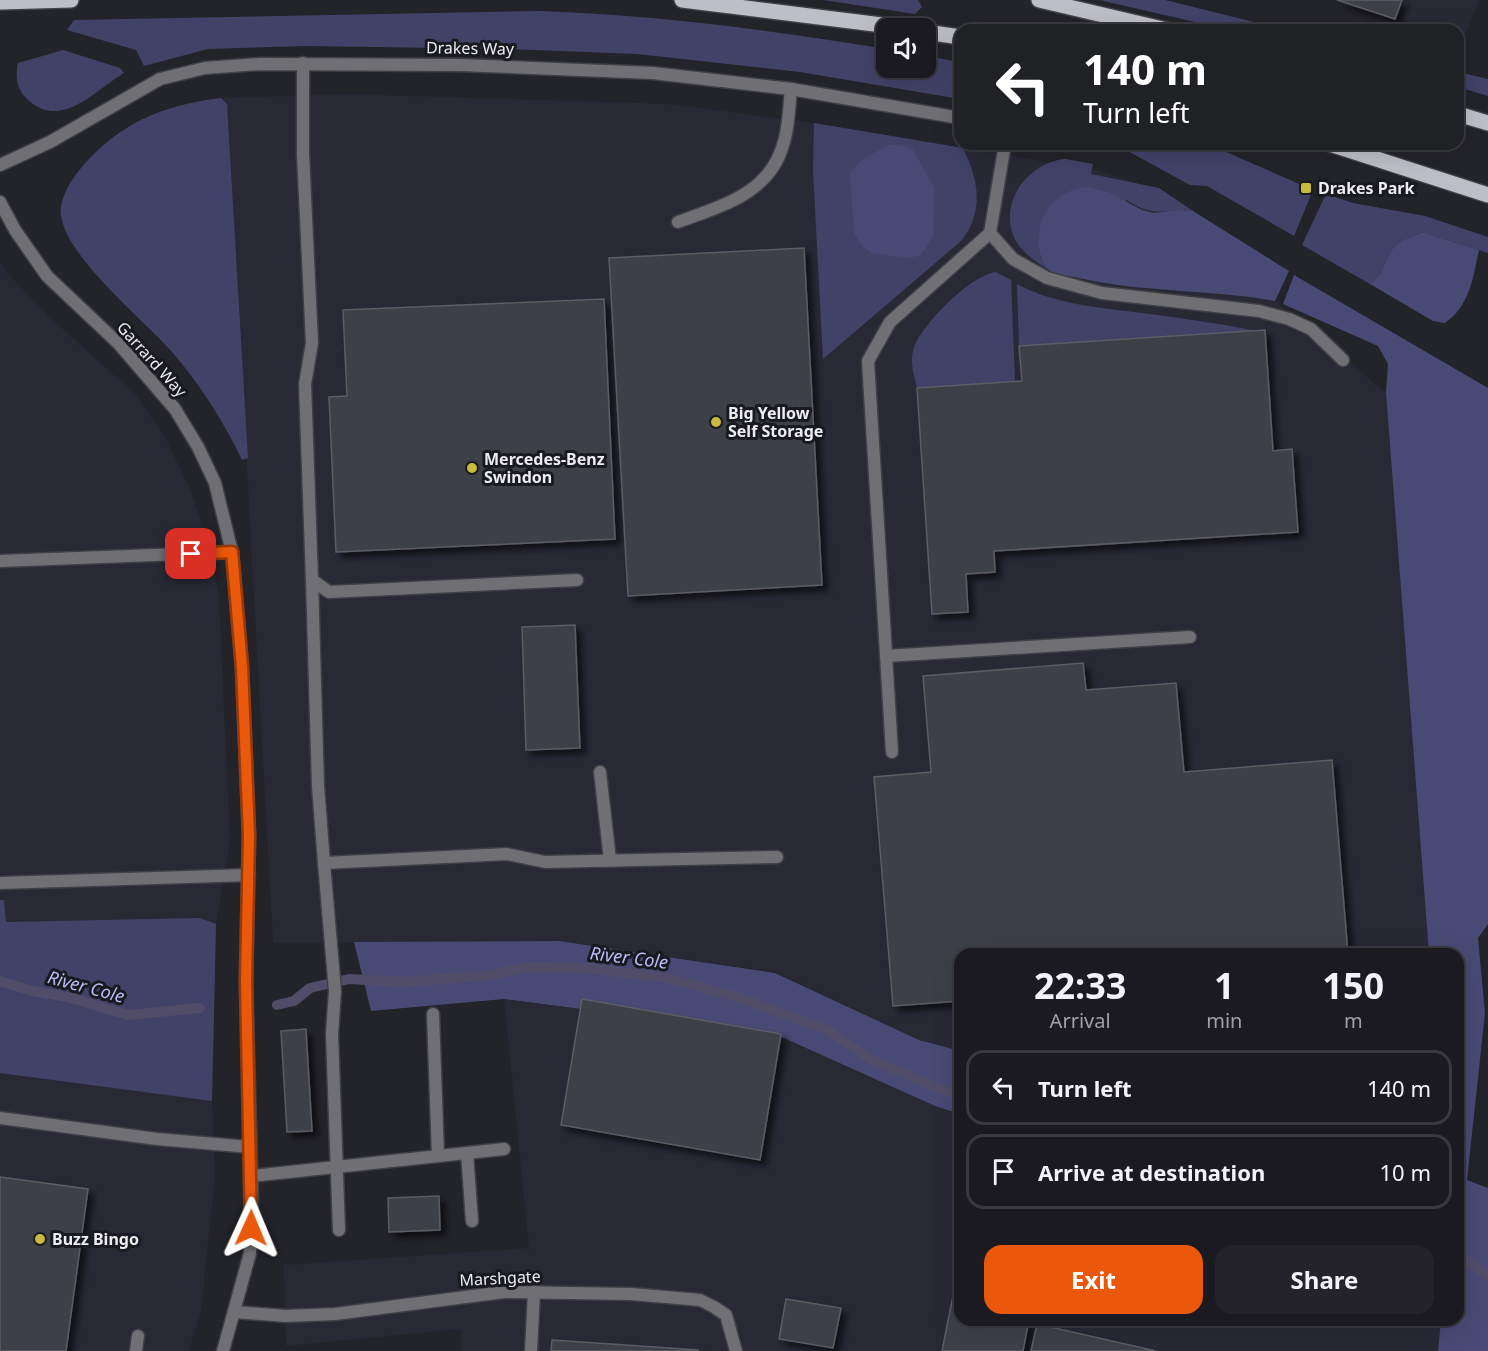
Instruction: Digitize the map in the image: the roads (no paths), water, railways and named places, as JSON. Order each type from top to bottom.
[{"type":"main road","points":[[0,2],[70,0]]},
{"type":"main road","points":[[682,0],[876,24]]},
{"type":"main road","points":[[1039,0],[1141,24]]},
{"type":"main road","points":[[936,33],[954,36]]},
{"type":"main road","points":[[1464,116],[1488,123]]},
{"type":"main road","points":[[1349,150],[1488,195]]},
{"type":"street","name":"Drakes Way","points":[[0,165],[50,142],[160,79],[205,68],[303,63],[460,65],[653,73],[791,89],[954,117]]},
{"type":"street","points":[[303,63],[303,154],[312,343],[305,384],[318,786],[335,991],[332,1034],[339,1230]]},
{"type":"street","points":[[678,222],[740,199],[773,170],[784,145],[791,89]]},
{"type":"street","points":[[892,752],[868,361],[890,322],[990,232],[1004,150]]},
{"type":"street","name":"Garrard Way","points":[[0,202],[15,230],[47,276],[119,344],[175,409],[198,447],[215,483],[232,552],[244,702],[249,875],[246,981],[251,1176],[250,1253],[223,1351]]},
{"type":"street","points":[[990,232],[1013,259],[1047,278],[1102,293],[1259,311],[1289,319],[1311,329],[1343,360]]},
{"type":"street","points":[[0,561],[232,552]]},
{"type":"street","points":[[312,580],[329,592],[577,580]]},
{"type":"street","points":[[886,656],[1190,637]]},
{"type":"street","points":[[600,772],[610,860]]},
{"type":"street","points":[[324,863],[507,854],[545,862],[777,857]]},
{"type":"street","points":[[0,883],[249,875]]},
{"type":"street","points":[[433,1014],[438,1156]]},
{"type":"street","points":[[0,1118],[168,1141],[250,1147]]},
{"type":"street","points":[[251,1176],[504,1149]]},
{"type":"street","points":[[466,1153],[472,1221]]},
{"type":"street","points":[[531,1351],[534,1292]]},
{"type":"street","name":"Marshgate","points":[[235,1312],[286,1316],[335,1314],[441,1298],[534,1292],[631,1294],[700,1300],[726,1315],[736,1351]]},
{"type":"street","points":[[136,1351],[138,1336]]},
{"type":"waterway","name":"River Cole","points":[[277,1005],[294,1001],[310,988],[349,979],[403,982],[483,976],[532,967],[586,968],[667,978],[737,997],[827,1030],[872,1060],[954,1094]]},
{"type":"waterway","name":"River Cole","points":[[0,981],[33,991],[68,997],[128,1015],[200,1008]]},
{"type":"waterway","name":"River Cole","points":[[1464,1259],[1488,1276]]},
{"type":"place","name":"Drakes Park","points":[[1306,188]]},
{"type":"place","name":"Big Yellow Self Storage","points":[[716,422]]},
{"type":"place","name":"Mercedes-Benz Swindon","points":[[472,468]]},
{"type":"place","name":"Buzz Bingo","points":[[40,1239]]}]
